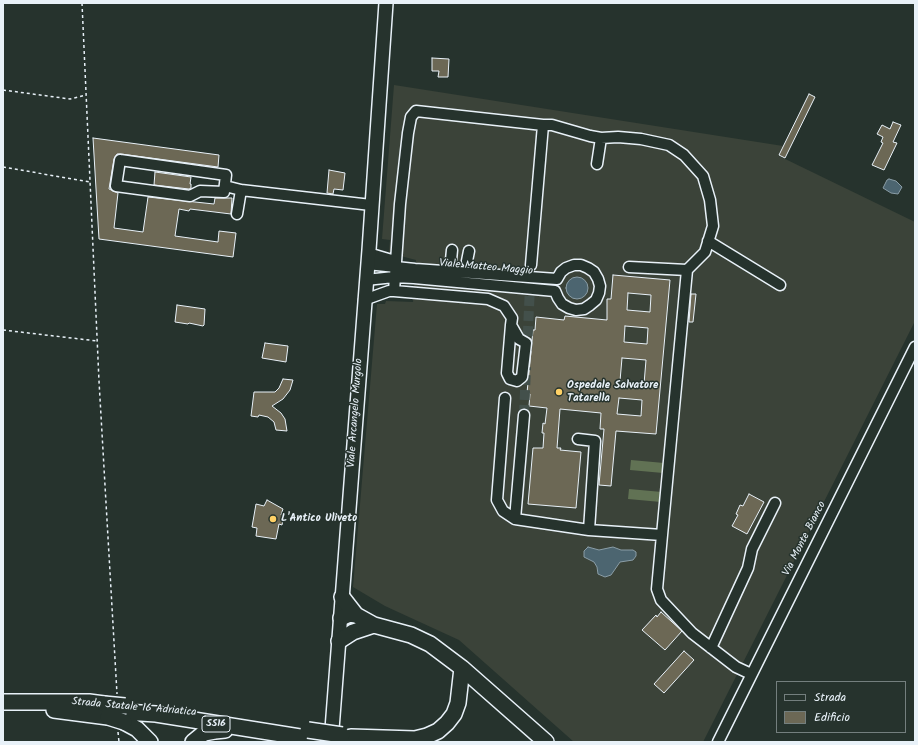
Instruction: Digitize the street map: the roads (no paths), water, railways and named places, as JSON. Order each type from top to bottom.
[{"type":"highway","points":[[342,598],[349,623],[411,635],[430,644],[462,668],[546,742]]},
{"type":"highway","points":[[339,641],[352,632],[368,627]]},
{"type":"highway","points":[[339,739],[415,738],[427,736],[438,731],[454,714],[458,703],[462,668]]},
{"type":"highway","name":"Strada Statale 16 Adriatica","points":[[3,702],[89,702],[116,711],[154,708],[339,739],[383,742]]},
{"type":"highway","points":[[3,710],[47,709],[116,711],[150,742]]},
{"type":"highway","points":[[193,742],[204,733],[226,730],[263,736],[308,734]]},
{"type":"main road","name":"Viale Arcangelo Murgolo","points":[[342,598],[386,3]]},
{"type":"main road","points":[[339,739],[339,641],[348,616]]},
{"type":"street","points":[[394,291],[395,264],[408,133],[411,118],[416,112],[543,126],[552,125],[601,138],[618,137],[656,142],[669,145],[684,155],[703,176],[710,200],[713,226],[705,252],[687,270],[665,482],[657,588],[661,600],[692,633],[736,667],[751,674]]},
{"type":"street","points":[[531,265],[543,126]]},
{"type":"street","points":[[597,164],[601,138]]},
{"type":"street","points":[[120,160],[226,175],[225,186],[224,192],[200,190],[190,196],[116,186],[120,160]]},
{"type":"street","points":[[225,186],[241,190],[371,205]]},
{"type":"street","points":[[237,214],[241,190]]},
{"type":"street","points":[[708,241],[780,285]]},
{"type":"street","points":[[366,280],[394,277],[555,291],[562,304],[576,310],[584,309],[596,300],[600,286],[594,272],[581,265],[574,265],[566,268],[561,272],[557,279],[459,263],[395,264],[368,258]]},
{"type":"street","name":"Viale Matteo Maggio","points":[[414,274],[459,263],[555,286]]},
{"type":"street","points":[[629,267],[687,270]]},
{"type":"street","points":[[364,300],[389,291],[394,291],[488,299],[504,306],[512,318],[511,325],[507,373],[510,379],[517,381],[522,377],[526,343],[519,338],[511,325]]},
{"type":"street","name":"Via Monte Bianco","points":[[718,742],[915,347]]},
{"type":"street","points":[[505,398],[497,500],[504,511],[515,519],[589,530],[662,535]]},
{"type":"street","points":[[515,519],[524,415]]},
{"type":"street","points":[[578,439],[596,441],[589,530]]},
{"type":"street","points":[[711,648],[748,568],[752,549],[775,504]]},
{"type":"water","points":[[889,179],[896,181],[902,187],[898,194],[891,193],[883,188]]},
{"type":"water","points":[[577,277],[585,280],[588,288],[585,296],[577,299],[569,296],[566,288],[569,280]]},
{"type":"water","points":[[588,547],[599,550],[613,547],[621,550],[633,550],[636,552],[636,556],[633,560],[620,562],[611,575],[605,577],[598,574],[597,567],[594,562],[584,557],[584,551]]},
{"type":"tunnel","points":[[527,351],[531,265]]},
{"type":"tunnel","points":[[524,415],[526,367]]},
{"type":"place","name":"Ospedale Salvatore Tatarella","points":[[559,392]]},
{"type":"place","name":"L'Antico Uliveto","points":[[273,519]]}]
